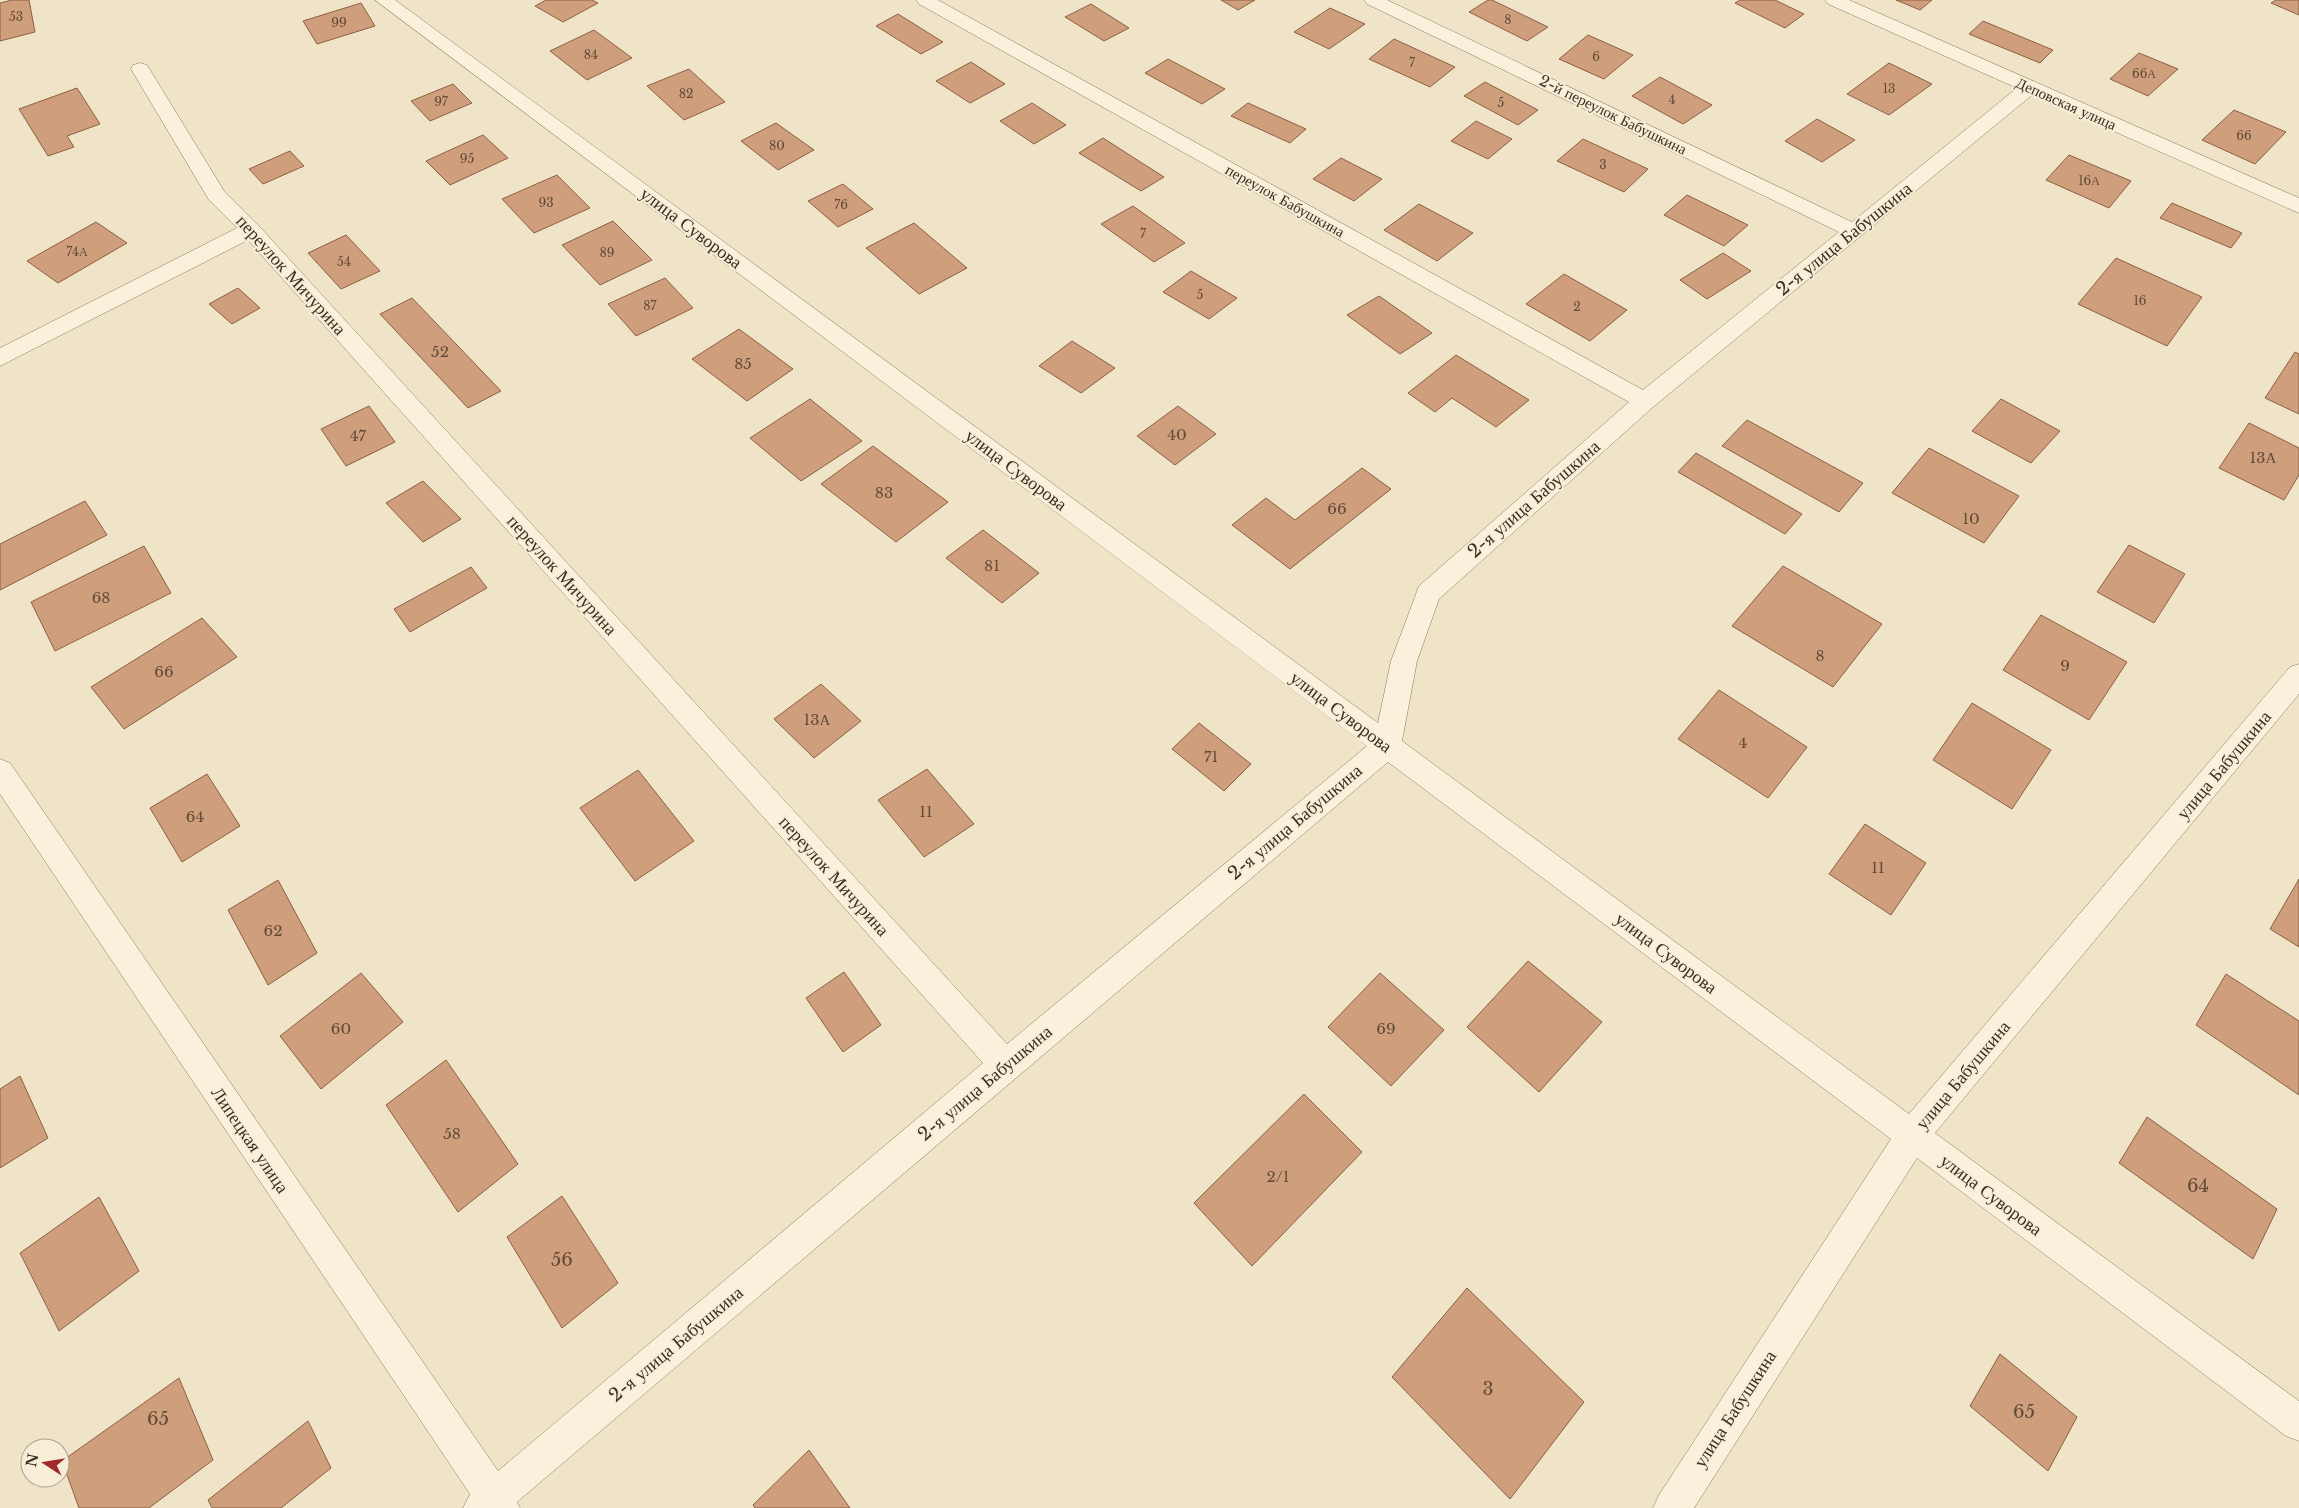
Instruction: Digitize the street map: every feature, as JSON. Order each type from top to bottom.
[{"type":"street","name":"улица Суворова","points":[[384,0],[2299,1423]]},
{"type":"street","name":"переулок Бабушкина","points":[[925,0],[1645,401]]},
{"type":"street","name":"2-й переулок Бабушкина","points":[[1373,0],[1854,231]]},
{"type":"street","name":"Деповская улица","points":[[1834,0],[2299,206]]},
{"type":"street","name":"переулок Мичурина","points":[[140,70],[216,195],[251,230],[1005,1065]]},
{"type":"street","name":"2-я улица Бабушкина","points":[[492,1505],[1005,1065],[1387,746],[1404,661],[1428,593],[1645,401],[2029,88]]},
{"type":"street","points":[[0,358],[251,230]]},
{"type":"street","name":"улица Бабушкина","points":[[1672,1508],[1912,1136],[2299,675]]},
{"type":"street","name":"Липецкая улица","points":[[0,771],[492,1505]]},
{"type":"building","points":[[12,0],[29,0],[35,32],[0,41],[0,3]]},
{"type":"building","points":[[546,0],[592,0],[598,3],[563,22],[535,6]]},
{"type":"building","points":[[1221,0],[1255,0],[1238,10]]},
{"type":"building","points":[[1488,0],[1492,0],[1548,27],[1527,41],[1469,12]]},
{"type":"building","points":[[1740,0],[1775,0],[1804,14],[1785,28],[1735,3]]},
{"type":"building","points":[[1896,0],[1932,0],[1920,10]]},
{"type":"building","points":[[2276,0],[2299,0],[2299,15],[2271,3]]},
{"type":"building","points":[[361,3],[375,26],[317,44],[303,21]]},
{"type":"building","points":[[1091,4],[1129,28],[1104,41],[1065,17]]},
{"type":"building","points":[[1330,8],[1365,24],[1329,49],[1294,32]]},
{"type":"building","points":[[898,14],[943,42],[921,54],[876,26]]},
{"type":"building","points":[[1983,21],[2053,50],[2040,63],[1969,34]]},
{"type":"building","points":[[594,30],[632,58],[587,80],[550,51]]},
{"type":"building","points":[[1588,35],[1633,55],[1604,79],[1559,59]]},
{"type":"building","points":[[1394,39],[1455,67],[1430,87],[1369,59]]},
{"type":"building","points":[[2139,53],[2178,69],[2148,96],[2110,79]]},
{"type":"building","points":[[1168,59],[1225,89],[1202,104],[1145,73]]},
{"type":"building","points":[[971,62],[1005,84],[970,103],[936,81]]},
{"type":"building","points":[[1889,63],[1932,84],[1889,115],[1847,94]]},
{"type":"building","points":[[689,69],[725,102],[684,120],[647,86]]},
{"type":"building","points":[[1660,77],[1712,105],[1683,124],[1632,96]]},
{"type":"building","points":[[1485,82],[1538,110],[1518,125],[1464,96]]},
{"type":"building","points":[[453,84],[472,103],[430,121],[411,101]]},
{"type":"building","points":[[77,88],[100,124],[67,136],[74,147],[48,156],[19,109]]},
{"type":"building","points":[[1032,103],[1066,125],[1034,144],[1000,121]]},
{"type":"building","points":[[1248,103],[1306,129],[1290,143],[1231,116]]},
{"type":"building","points":[[2234,110],[2286,132],[2255,164],[2202,140]]},
{"type":"building","points":[[1817,119],[1855,140],[1822,162],[1785,141]]},
{"type":"building","points":[[1476,121],[1512,139],[1488,159],[1451,141]]},
{"type":"building","points":[[776,123],[814,150],[778,170],[741,141]]},
{"type":"building","points":[[483,135],[508,158],[450,185],[426,161]]},
{"type":"building","points":[[1103,138],[1164,177],[1141,191],[1079,153]]},
{"type":"building","points":[[1583,139],[1648,169],[1624,192],[1557,161]]},
{"type":"building","points":[[290,151],[304,166],[263,184],[249,169]]},
{"type":"building","points":[[2069,155],[2131,181],[2109,208],[2046,180]]},
{"type":"building","points":[[1341,158],[1382,179],[1354,201],[1313,179]]},
{"type":"building","points":[[557,175],[590,208],[534,233],[502,199]]},
{"type":"building","points":[[843,184],[873,209],[838,227],[808,201]]},
{"type":"building","points":[[1687,195],[1748,225],[1724,246],[1664,215]]},
{"type":"building","points":[[2172,203],[2242,233],[2231,248],[2160,218]]},
{"type":"building","points":[[1419,204],[1473,233],[1437,261],[1384,230]]},
{"type":"building","points":[[1133,206],[1185,243],[1154,262],[1101,224]]},
{"type":"building","points":[[613,221],[652,260],[600,285],[562,245]]},
{"type":"building","points":[[96,222],[127,243],[58,283],[27,261]]},
{"type":"building","points":[[914,223],[967,268],[919,294],[866,248]]},
{"type":"building","points":[[346,235],[380,271],[341,289],[308,253]]},
{"type":"building","points":[[1723,253],[1751,271],[1707,299],[1680,280]]},
{"type":"building","points":[[2116,258],[2202,297],[2167,346],[2078,304]]},
{"type":"building","points":[[1191,271],[1237,298],[1209,319],[1163,292]]},
{"type":"building","points":[[1564,274],[1627,310],[1590,341],[1526,304]]},
{"type":"building","points":[[665,278],[693,308],[636,336],[608,304]]},
{"type":"building","points":[[238,288],[260,308],[232,324],[209,304]]},
{"type":"building","points":[[1379,296],[1432,333],[1400,354],[1347,315]]},
{"type":"building","points":[[412,298],[501,391],[468,408],[380,314]]},
{"type":"building","points":[[739,329],[793,369],[747,401],[692,359]]},
{"type":"building","points":[[1072,341],[1115,368],[1081,393],[1039,366]]},
{"type":"building","points":[[2295,352],[2299,354],[2299,414],[2265,398]]},
{"type":"building","points":[[1456,355],[1529,400],[1496,427],[1452,398],[1435,412],[1408,393]]},
{"type":"building","points":[[810,399],[862,441],[801,481],[750,438]]},
{"type":"building","points":[[2001,399],[2060,431],[2031,463],[1972,431]]},
{"type":"building","points":[[369,406],[395,442],[346,466],[321,429]]},
{"type":"building","points":[[1178,406],[1216,434],[1175,465],[1137,436]]},
{"type":"building","points":[[1747,420],[1863,483],[1839,512],[1722,446]]},
{"type":"building","points":[[2249,423],[2299,448],[2299,475],[2284,500],[2219,468]]},
{"type":"building","points":[[873,446],[948,502],[896,542],[821,484]]},
{"type":"building","points":[[1929,448],[2019,496],[1984,543],[1892,493]]},
{"type":"building","points":[[1696,453],[1802,514],[1785,534],[1678,472]]},
{"type":"building","points":[[1362,468],[1391,489],[1290,569],[1232,525],[1266,498],[1295,520]]},
{"type":"building","points":[[423,481],[461,519],[423,542],[386,503]]},
{"type":"building","points":[[85,501],[107,535],[0,590],[0,544]]},
{"type":"building","points":[[983,530],[1039,573],[1002,603],[946,558]]},
{"type":"building","points":[[2129,545],[2185,574],[2154,623],[2097,592]]},
{"type":"building","points":[[144,546],[171,593],[55,651],[31,602]]},
{"type":"building","points":[[1783,566],[1882,624],[1833,687],[1732,626]]},
{"type":"building","points":[[471,567],[487,588],[410,632],[394,609]]},
{"type":"building","points":[[2041,615],[2127,662],[2089,720],[2003,670]]},
{"type":"building","points":[[202,618],[237,657],[124,729],[91,687]]},
{"type":"building","points":[[821,684],[861,721],[814,758],[774,719]]},
{"type":"building","points":[[1719,690],[1807,747],[1768,798],[1678,739]]},
{"type":"building","points":[[1972,703],[2051,750],[2012,809],[1933,760]]},
{"type":"building","points":[[1199,723],[1251,764],[1224,791],[1172,749]]},
{"type":"building","points":[[927,769],[974,824],[924,857],[878,800]]},
{"type":"building","points":[[638,770],[694,841],[635,881],[580,808]]},
{"type":"building","points":[[207,774],[240,826],[182,862],[150,808]]},
{"type":"building","points":[[1865,824],[1926,863],[1891,915],[1829,874]]},
{"type":"building","points":[[2299,879],[2299,947],[2270,929]]},
{"type":"building","points":[[278,880],[317,953],[268,985],[228,910]]},
{"type":"building","points":[[1528,961],[1602,1022],[1539,1092],[1467,1027]]},
{"type":"building","points":[[844,972],[881,1025],[843,1052],[806,998]]},
{"type":"building","points":[[361,973],[403,1022],[321,1089],[280,1036]]},
{"type":"building","points":[[1380,973],[1444,1030],[1391,1086],[1328,1027]]},
{"type":"building","points":[[2226,974],[2299,1021],[2299,1095],[2196,1025]]},
{"type":"building","points":[[446,1060],[518,1164],[458,1212],[386,1105]]},
{"type":"building","points":[[20,1076],[48,1138],[0,1168],[0,1089]]},
{"type":"building","points":[[1304,1094],[1362,1152],[1252,1266],[1194,1203]]},
{"type":"building","points":[[2147,1117],[2277,1209],[2253,1259],[2119,1163]]},
{"type":"building","points":[[562,1196],[618,1283],[562,1328],[507,1237]]},
{"type":"building","points":[[99,1197],[139,1271],[59,1331],[20,1253]]},
{"type":"building","points":[[1467,1288],[1584,1402],[1510,1499],[1392,1377]]},
{"type":"building","points":[[2000,1354],[2077,1417],[2048,1471],[1970,1406]]},
{"type":"building","points":[[179,1378],[213,1460],[149,1508],[79,1508],[70,1483],[70,1455]]},
{"type":"building","points":[[308,1421],[331,1468],[281,1508],[212,1508],[208,1500]]},
{"type":"building","points":[[809,1450],[850,1508],[755,1508],[753,1505]]}]
